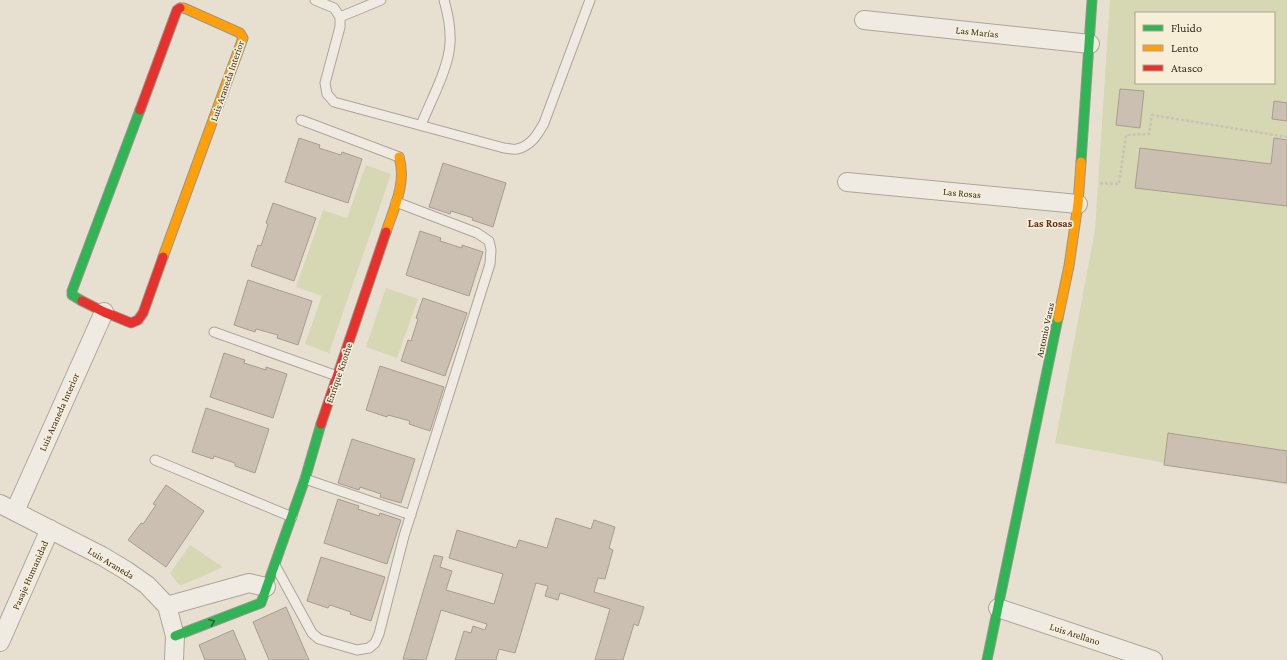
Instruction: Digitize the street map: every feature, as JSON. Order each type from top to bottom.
[{"type":"street","name":"Antonio Varas","points":[[987,660],[1069,266],[1080,181],[1092,0]]},
{"type":"street","name":"Luis Araneda Interior","points":[[184,8],[240,33],[243,38],[242,44],[143,313],[138,320],[131,323],[104,312],[75,298],[72,295],[72,291],[177,10],[184,8]]},
{"type":"street","name":"Las Marías","points":[[864,20],[1090,44]]},
{"type":"street","name":"Enrique Knothe","points":[[175,636],[261,604],[292,517],[337,376],[396,202],[403,179],[403,167],[399,157]]},
{"type":"street","name":"Las Rosas","points":[[847,182],[1078,204]]},
{"type":"street","name":"Luis Araneda Interior","points":[[8,507],[104,312]]},
{"type":"street","name":"Luis Araneda","points":[[8,507],[102,556],[147,585],[167,606],[175,636],[174,660]]},
{"type":"street","name":"Pasaje Humanidad","points":[[0,642],[50,530]]},
{"type":"street","points":[[167,606],[249,582],[266,587]]},
{"type":"street","name":"Luis Arellano","points":[[998,608],[1153,660]]},
{"type":"lane","points":[[315,0],[334,8],[340,17],[340,27],[325,83],[327,94],[334,102],[504,148],[517,149],[529,143],[538,135],[544,123],[590,0]]},
{"type":"lane","points":[[340,17],[381,0]]},
{"type":"lane","points":[[420,125],[446,65],[449,51],[449,18],[444,0]]},
{"type":"lane","points":[[301,120],[399,157]]},
{"type":"lane","points":[[275,565],[312,633],[319,639],[357,650],[369,648],[375,643],[379,634],[404,536],[490,264],[491,250],[489,241],[477,233],[396,202]]},
{"type":"lane","points":[[214,332],[337,376]]},
{"type":"lane","points":[[155,460],[292,517]]},
{"type":"lane","points":[[304,479],[411,515]]},
{"type":"path","points":[[1080,181],[1119,184],[1126,135],[1149,134],[1152,115],[1287,137]]},
{"type":"green space","points":[[1110,0],[1287,0],[1287,485],[1055,443],[1095,230]]},
{"type":"green space","points":[[366,165],[391,174],[329,353],[305,344],[322,296],[296,287],[323,210],[347,218]]},
{"type":"green space","points":[[386,288],[418,299],[397,358],[366,347]]},
{"type":"green space","points":[[190,545],[223,567],[180,586],[170,573]]},
{"type":"building","points":[[1120,89],[1144,91],[1140,128],[1116,125]]},
{"type":"building","points":[[1274,101],[1287,103],[1287,121],[1272,119]]},
{"type":"building","points":[[299,138],[320,145],[319,148],[341,155],[342,152],[362,159],[348,203],[285,182]]},
{"type":"building","points":[[1274,138],[1287,140],[1287,206],[1135,188],[1140,148],[1271,164]]},
{"type":"building","points":[[443,163],[506,183],[493,227],[472,220],[473,218],[451,211],[450,214],[429,207]]},
{"type":"building","points":[[273,203],[316,218],[294,281],[251,266],[258,245],[261,246],[268,224],[266,223]]},
{"type":"building","points":[[420,231],[441,238],[440,241],[462,248],[462,245],[483,252],[469,296],[406,275]]},
{"type":"building","points":[[248,280],[312,301],[298,345],[277,338],[278,335],[256,329],[255,332],[234,325]]},
{"type":"building","points":[[423,298],[467,313],[445,376],[401,361],[408,340],[411,341],[418,319],[416,318]]},
{"type":"building","points":[[224,353],[245,360],[244,363],[266,370],[266,367],[287,374],[273,418],[210,397]]},
{"type":"building","points":[[380,366],[444,387],[430,431],[409,424],[410,421],[388,415],[387,417],[366,410]]},
{"type":"building","points":[[206,408],[269,429],[255,473],[235,466],[235,463],[214,456],[213,459],[192,452]]},
{"type":"building","points":[[1168,433],[1287,451],[1287,483],[1164,465]]},
{"type":"building","points":[[352,439],[415,459],[401,503],[380,497],[381,494],[360,487],[359,490],[338,483]]},
{"type":"building","points":[[166,485],[204,511],[166,567],[128,540],[141,523],[143,524],[156,505],[153,504]]},
{"type":"building","points":[[338,499],[359,506],[358,509],[379,516],[380,513],[401,520],[387,564],[324,543]]},
{"type":"building","points":[[556,518],[591,529],[594,520],[615,527],[609,548],[613,550],[605,579],[598,578],[594,592],[644,607],[638,626],[634,624],[623,660],[595,660],[610,609],[560,593],[558,600],[545,596],[548,586],[536,583],[515,653],[499,649],[496,660],[455,660],[464,631],[471,633],[473,626],[485,630],[487,624],[441,610],[426,660],[403,659],[434,555],[443,557],[440,567],[452,571],[446,590],[494,604],[503,574],[449,558],[457,530],[516,548],[519,540],[547,548]]},
{"type":"building","points":[[321,557],[385,577],[371,621],[330,605],[328,608],[307,601]]},
{"type":"building","points":[[286,607],[309,660],[269,660],[253,622]]},
{"type":"building","points":[[233,630],[246,660],[205,660],[199,645]]},
{"type":"traffic: fast","points":[[1081,162],[1092,0]]},
{"type":"traffic: fast","points":[[82,301],[72,295],[72,291],[140,110]]},
{"type":"traffic: fast","points":[[987,660],[1058,318]]},
{"type":"traffic: fast","points":[[175,636],[261,603],[305,479],[321,424]]},
{"type":"traffic: slow","points":[[163,257],[243,38],[240,33],[184,8],[180,8]]},
{"type":"traffic: slow","points":[[386,232],[401,185],[401,166],[399,157]]},
{"type":"traffic: slow","points":[[1058,318],[1069,266],[1078,204],[1081,162]]},
{"type":"traffic: jam","points":[[140,110],[177,10],[180,8]]},
{"type":"traffic: jam","points":[[321,424],[386,232]]},
{"type":"traffic: jam","points":[[82,301],[131,323],[138,320],[143,313],[163,257]]},
{"type":"district","name":"Las Rosas","points":[[1050,223]]}]
